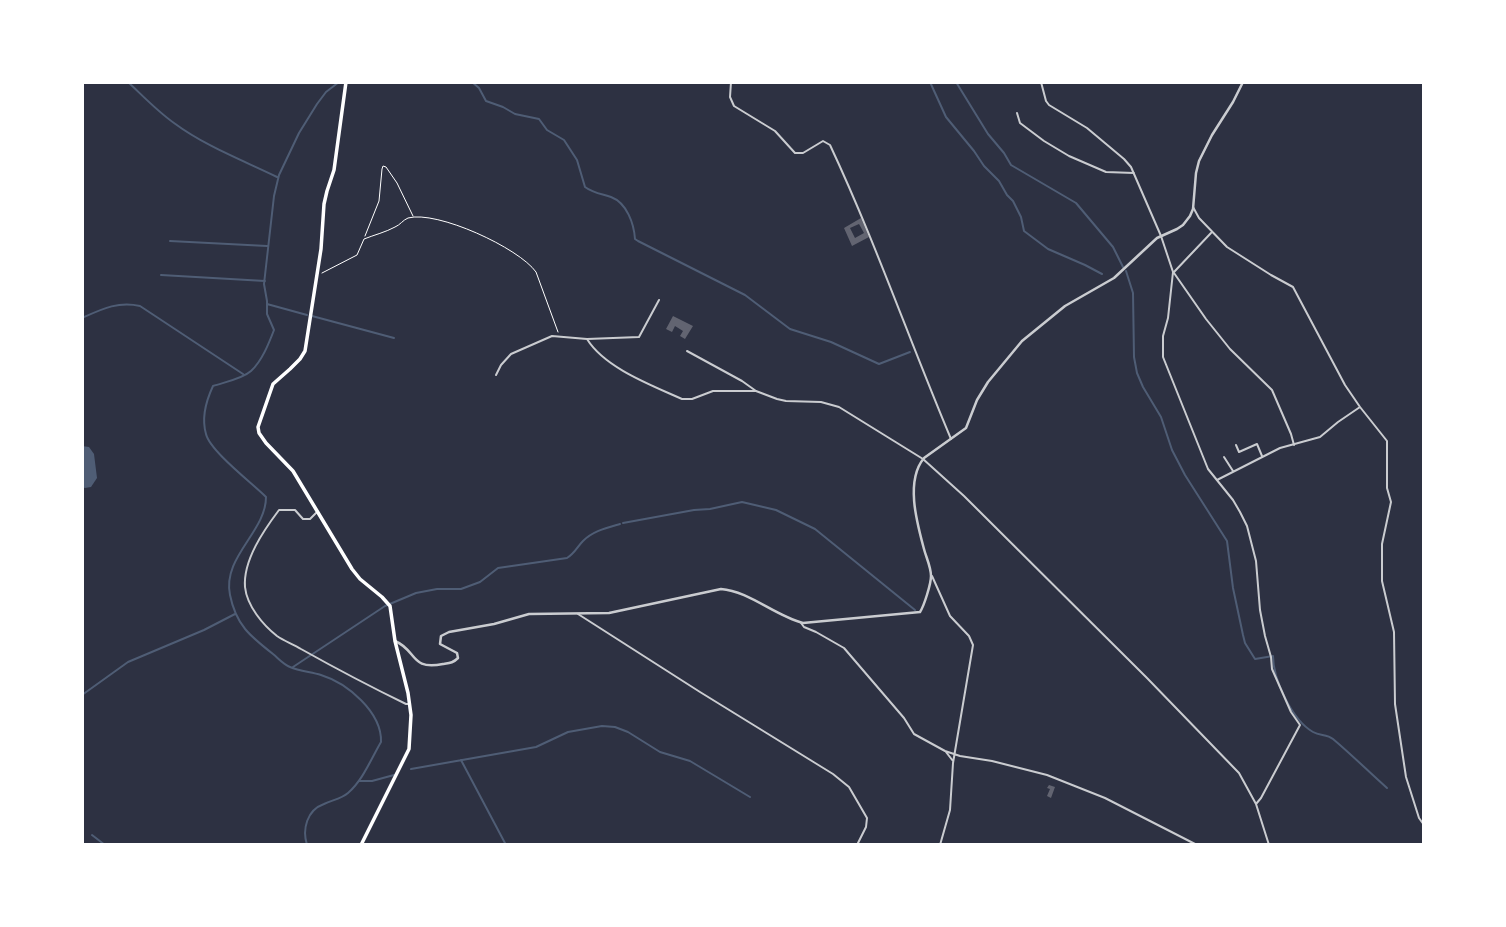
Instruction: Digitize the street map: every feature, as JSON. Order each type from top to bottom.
[{"type":"main road","points":[[346,82],[334,170],[324,204],[321,249],[305,351],[300,359],[272,384],[258,427],[266,443],[289,466],[352,569],[389,604],[410,704],[409,749],[362,845]]},
{"type":"street","points":[[731,82],[730,97],[734,106],[775,131],[795,153],[803,153],[823,141],[830,145],[951,439]]},
{"type":"street","points":[[1041,82],[1049,105],[1087,128],[1124,159],[1134,173],[1173,272],[1230,349],[1272,390],[1294,445]]},
{"type":"street","points":[[940,845],[950,810],[954,755],[973,645],[969,636],[950,616],[931,576],[917,523],[914,496],[917,469],[923,459],[966,428],[977,400],[988,382],[1019,344],[1065,306],[1114,278],[1156,239],[1180,228],[1193,207],[1199,161],[1243,82]]},
{"type":"street","points":[[1017,113],[1020,123],[1069,156],[1106,172],[1134,173]]},
{"type":"street","points":[[1193,207],[1199,218],[1233,252],[1293,287],[1360,407],[1388,443],[1387,488],[1391,502],[1382,544],[1382,581],[1394,632],[1395,704],[1406,778],[1419,818],[1424,825]]},
{"type":"street","points":[[1191,214],[1199,218]]},
{"type":"street","points":[[1212,232],[1173,272],[1171,301],[1163,336],[1163,357],[1208,469],[1240,512],[1250,535],[1256,561],[1260,610],[1272,669],[1291,712],[1300,725],[1256,804]]},
{"type":"street","points":[[496,375],[511,354],[552,336],[587,339],[639,337],[659,300]]},
{"type":"street","points":[[587,339],[593,348],[614,365],[682,399],[692,399],[713,391],[756,391],[786,401],[821,402],[839,407],[923,459],[964,496],[1239,773],[1256,804],[1269,845]]},
{"type":"street","points":[[687,351],[742,380],[756,391]]},
{"type":"street","points":[[1216,480],[1280,448],[1320,437],[1360,407]]},
{"type":"street","points":[[1236,445],[1239,453],[1256,444],[1263,458]]},
{"type":"street","points":[[1224,457],[1233,472]]},
{"type":"street","points":[[317,511],[310,519],[303,519],[295,510],[279,510],[270,522],[254,547],[247,574],[245,588],[251,605],[263,622],[279,637],[373,688],[410,704]]},
{"type":"street","points":[[396,641],[422,664],[433,666],[452,663],[458,658],[457,653],[440,643],[440,638],[445,633],[529,614],[601,614],[723,589],[800,622],[919,613],[931,576]]},
{"type":"street","points":[[577,613],[833,774],[849,787],[867,818],[866,827],[857,845]]},
{"type":"street","points":[[800,622],[804,628],[844,648],[904,718],[910,730],[945,751],[1047,775],[1105,798],[1197,845]]},
{"type":"street","points":[[955,748],[957,753],[964,757]]},
{"type":"street","points":[[945,751],[953,763]]},
{"type":"path","points":[[317,276],[357,256],[379,201],[383,166],[397,183],[414,218]]},
{"type":"path","points":[[364,239],[395,228],[408,218],[428,217],[467,228],[484,236],[530,263],[536,272],[560,336]]},
{"type":"water","points":[[82,446],[89,447],[94,454],[97,478],[91,487],[85,488],[82,487]]},
{"type":"building","points":[[861,218],[869,237],[852,246],[844,228]],"holes":[[[859,224],[864,233],[855,238],[850,228]]]},
{"type":"building","points":[[673,316],[693,326],[685,339],[680,336],[683,331],[675,326],[672,332],[666,329]]},
{"type":"building","points":[[1049,785],[1055,787],[1051,798],[1047,796]]},
{"type":"waterway","points":[[128,82],[162,114],[186,131],[211,146],[277,177]]},
{"type":"waterway","points":[[307,845],[305,833],[310,815],[318,807],[342,797],[353,788],[381,742],[380,731],[369,710],[352,692],[331,679],[285,664],[240,622],[230,595],[229,581],[238,557],[259,522],[266,497],[215,449],[206,434],[204,415],[213,386],[251,371],[270,340],[274,330],[267,314],[264,284],[279,175],[299,133],[317,104],[326,92],[339,82]]},
{"type":"waterway","points":[[472,82],[486,101],[515,114],[539,119],[547,130],[564,140],[577,160],[585,187],[621,204],[629,215],[635,239],[638,241],[745,295],[790,329],[831,342],[879,364],[910,352]]},
{"type":"waterway","points":[[930,82],[946,117],[1013,201],[1024,231],[1048,249],[1102,274]]},
{"type":"waterway","points":[[956,82],[1011,165],[1076,203],[1113,247],[1123,267]]},
{"type":"waterway","points":[[170,241],[267,246]]},
{"type":"waterway","points":[[1126,271],[1133,293],[1134,357],[1137,373],[1161,417],[1172,450],[1185,475],[1227,541],[1233,588],[1245,643],[1255,659],[1273,656],[1276,676],[1285,698],[1305,726],[1333,739],[1387,788]]},
{"type":"waterway","points":[[161,275],[265,281]]},
{"type":"waterway","points":[[267,304],[307,315]]},
{"type":"waterway","points":[[82,318],[117,305],[140,306],[243,374]]},
{"type":"waterway","points":[[312,316],[394,338]]},
{"type":"waterway","points":[[623,523],[742,502],[776,510],[815,529],[915,610]]},
{"type":"waterway","points":[[293,667],[385,606],[416,593],[437,589],[461,589],[480,582],[498,568],[567,558],[591,535],[620,524]]},
{"type":"waterway","points":[[82,695],[128,662],[235,614]]},
{"type":"waterway","points":[[411,769],[536,747],[568,732],[602,726],[615,727],[660,752],[690,761],[750,797]]},
{"type":"waterway","points":[[461,760],[506,845]]},
{"type":"waterway","points":[[359,781],[372,781],[394,775]]},
{"type":"waterway","points":[[92,835],[105,845]]}]
